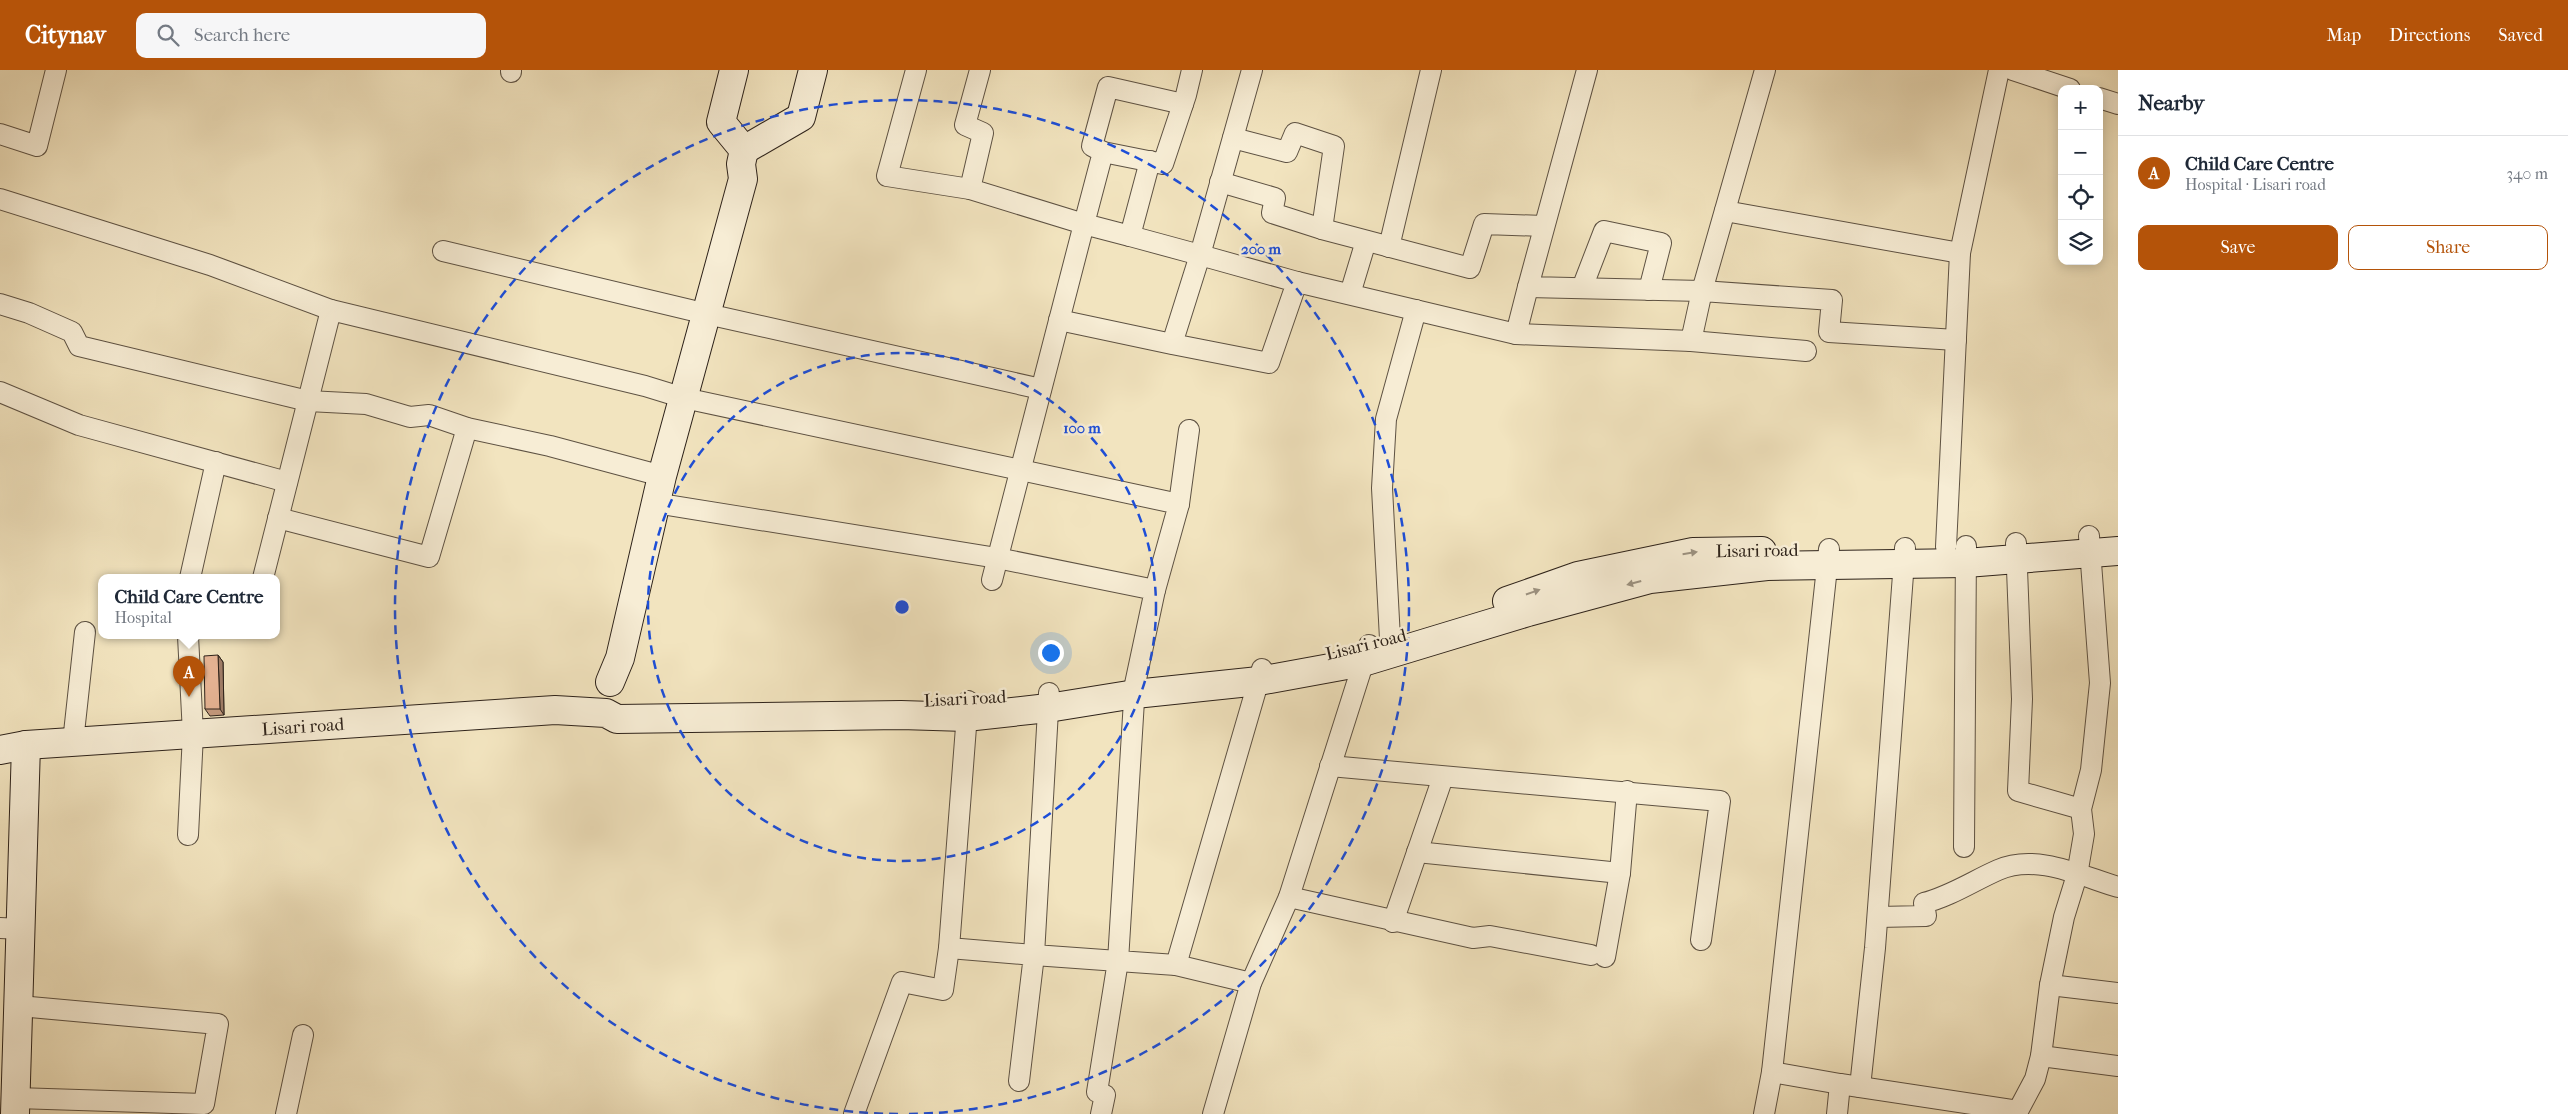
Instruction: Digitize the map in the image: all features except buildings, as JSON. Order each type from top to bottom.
[{"type":"street","points":[[0,134],[37,146],[56,70]]},
{"type":"street","points":[[606,712],[610,682],[620,658],[627,597],[656,474],[731,196],[743,179],[742,157],[721,122],[734,70]]},
{"type":"street","points":[[742,157],[801,117],[813,70]]},
{"type":"street","points":[[916,70],[886,176],[970,189],[1084,224],[1297,282],[1516,334],[1691,341],[1806,351]]},
{"type":"street","points":[[970,189],[983,133],[965,125],[980,70]]},
{"type":"street","points":[[1183,104],[1108,87],[1092,146],[1103,152],[1162,164],[1183,104],[1192,70]]},
{"type":"street","points":[[1172,344],[1200,256],[1252,70]]},
{"type":"street","points":[[1389,247],[1431,70]]},
{"type":"street","points":[[1516,334],[1587,70]]},
{"type":"street","points":[[1691,341],[1702,291],[1765,70]]},
{"type":"street","points":[[1964,847],[1956,340],[1960,253],[1999,70]]},
{"type":"street","points":[[2013,70],[2058,85]]},
{"type":"street","points":[[2103,99],[2118,104]]},
{"type":"street","points":[[1233,138],[1287,152],[1295,133],[1334,146],[1322,229]]},
{"type":"street","points":[[992,580],[1103,152]]},
{"type":"street","points":[[1130,236],[1150,161]]},
{"type":"street","points":[[1220,182],[1275,198],[1272,213],[1322,229],[1470,268],[1484,224],[1544,226]]},
{"type":"street","points":[[0,199],[210,265],[331,310],[635,384],[677,396],[1179,504]]},
{"type":"street","points":[[1725,211],[1960,253]]},
{"type":"street","points":[[1582,288],[1604,231],[1661,243],[1649,290]]},
{"type":"street","points":[[1350,294],[1366,241]]},
{"type":"street","points":[[443,251],[700,312],[1041,389]]},
{"type":"street","points":[[1059,320],[1269,363],[1297,282]]},
{"type":"street","points":[[1528,287],[1702,291],[1832,300],[1829,332],[1956,340]]},
{"type":"street","points":[[0,304],[29,313],[72,332],[79,346],[308,401],[366,404],[410,417],[429,415],[467,428],[550,446],[656,474]]},
{"type":"street","points":[[264,574],[331,310]]},
{"type":"street","points":[[1214,1114],[1251,984],[1289,897],[1330,766],[1374,649],[1386,419],[1416,310]]},
{"type":"street","points":[[0,392],[79,425],[287,482]]},
{"type":"street","points":[[278,518],[429,558],[467,428]]},
{"type":"street","points":[[1101,1114],[1105,1095],[1096,1092],[1118,961],[1135,689],[1155,590],[1179,504],[1188,430]]},
{"type":"street","points":[[191,574],[216,462]]},
{"type":"street","points":[[627,597],[655,502],[656,474]]},
{"type":"street","points":[[655,502],[997,558],[1155,590]]},
{"type":"street","name":"Lisari road","points":[[2090,545],[2118,534]]},
{"type":"street","points":[[1772,1072],[2018,1111],[2035,1079],[2041,1056],[2050,984],[2064,916],[2077,875],[2084,834],[2081,809],[2091,770],[2100,683],[2090,545]]},
{"type":"street","name":"Lisari road","points":[[0,750],[26,745],[555,710],[606,712],[617,719],[901,715],[967,709],[1260,675],[1528,612],[1650,579],[1829,557],[1904,556],[2090,545],[2118,551]]},
{"type":"street","points":[[2016,550],[2022,698],[2018,791],[2081,809]]},
{"type":"street","points":[[1860,1087],[1878,917],[1904,556]]},
{"type":"street","points":[[1764,1114],[1772,1072],[1829,557]]},
{"type":"street","points":[[73,742],[85,632]]},
{"type":"street","points":[[188,639],[193,734],[188,834]]},
{"type":"street","points":[[1176,965],[1260,675]]},
{"type":"street","points":[[1019,1081],[1034,955],[1048,701]]},
{"type":"street","points":[[854,1114],[902,982],[944,990],[949,948],[967,709]]},
{"type":"street","points":[[18,1006],[218,1024],[204,1104],[15,1106],[18,1006],[10,928],[26,745]]},
{"type":"street","points":[[1330,766],[1627,791],[1720,801],[1701,940]]},
{"type":"street","points":[[1393,922],[1443,777]]},
{"type":"street","points":[[1289,897],[1393,922],[1473,938],[1490,936],[1598,956],[1620,873],[1627,791]]},
{"type":"street","points":[[1417,852],[1620,873]]},
{"type":"street","points":[[1878,917],[1926,916],[1924,903],[1941,898],[2000,869],[2039,863],[2118,887]]},
{"type":"street","points":[[949,948],[1176,965],[1251,984]]},
{"type":"street","points":[[2050,984],[2118,993]]},
{"type":"street","points":[[286,1114],[303,1035]]},
{"type":"street","points":[[2041,1056],[2118,1066]]},
{"type":"street","points":[[1837,1114],[1840,1084]]},
{"type":"place","name":"Child Care Centre","points":[[189,697]]}]
